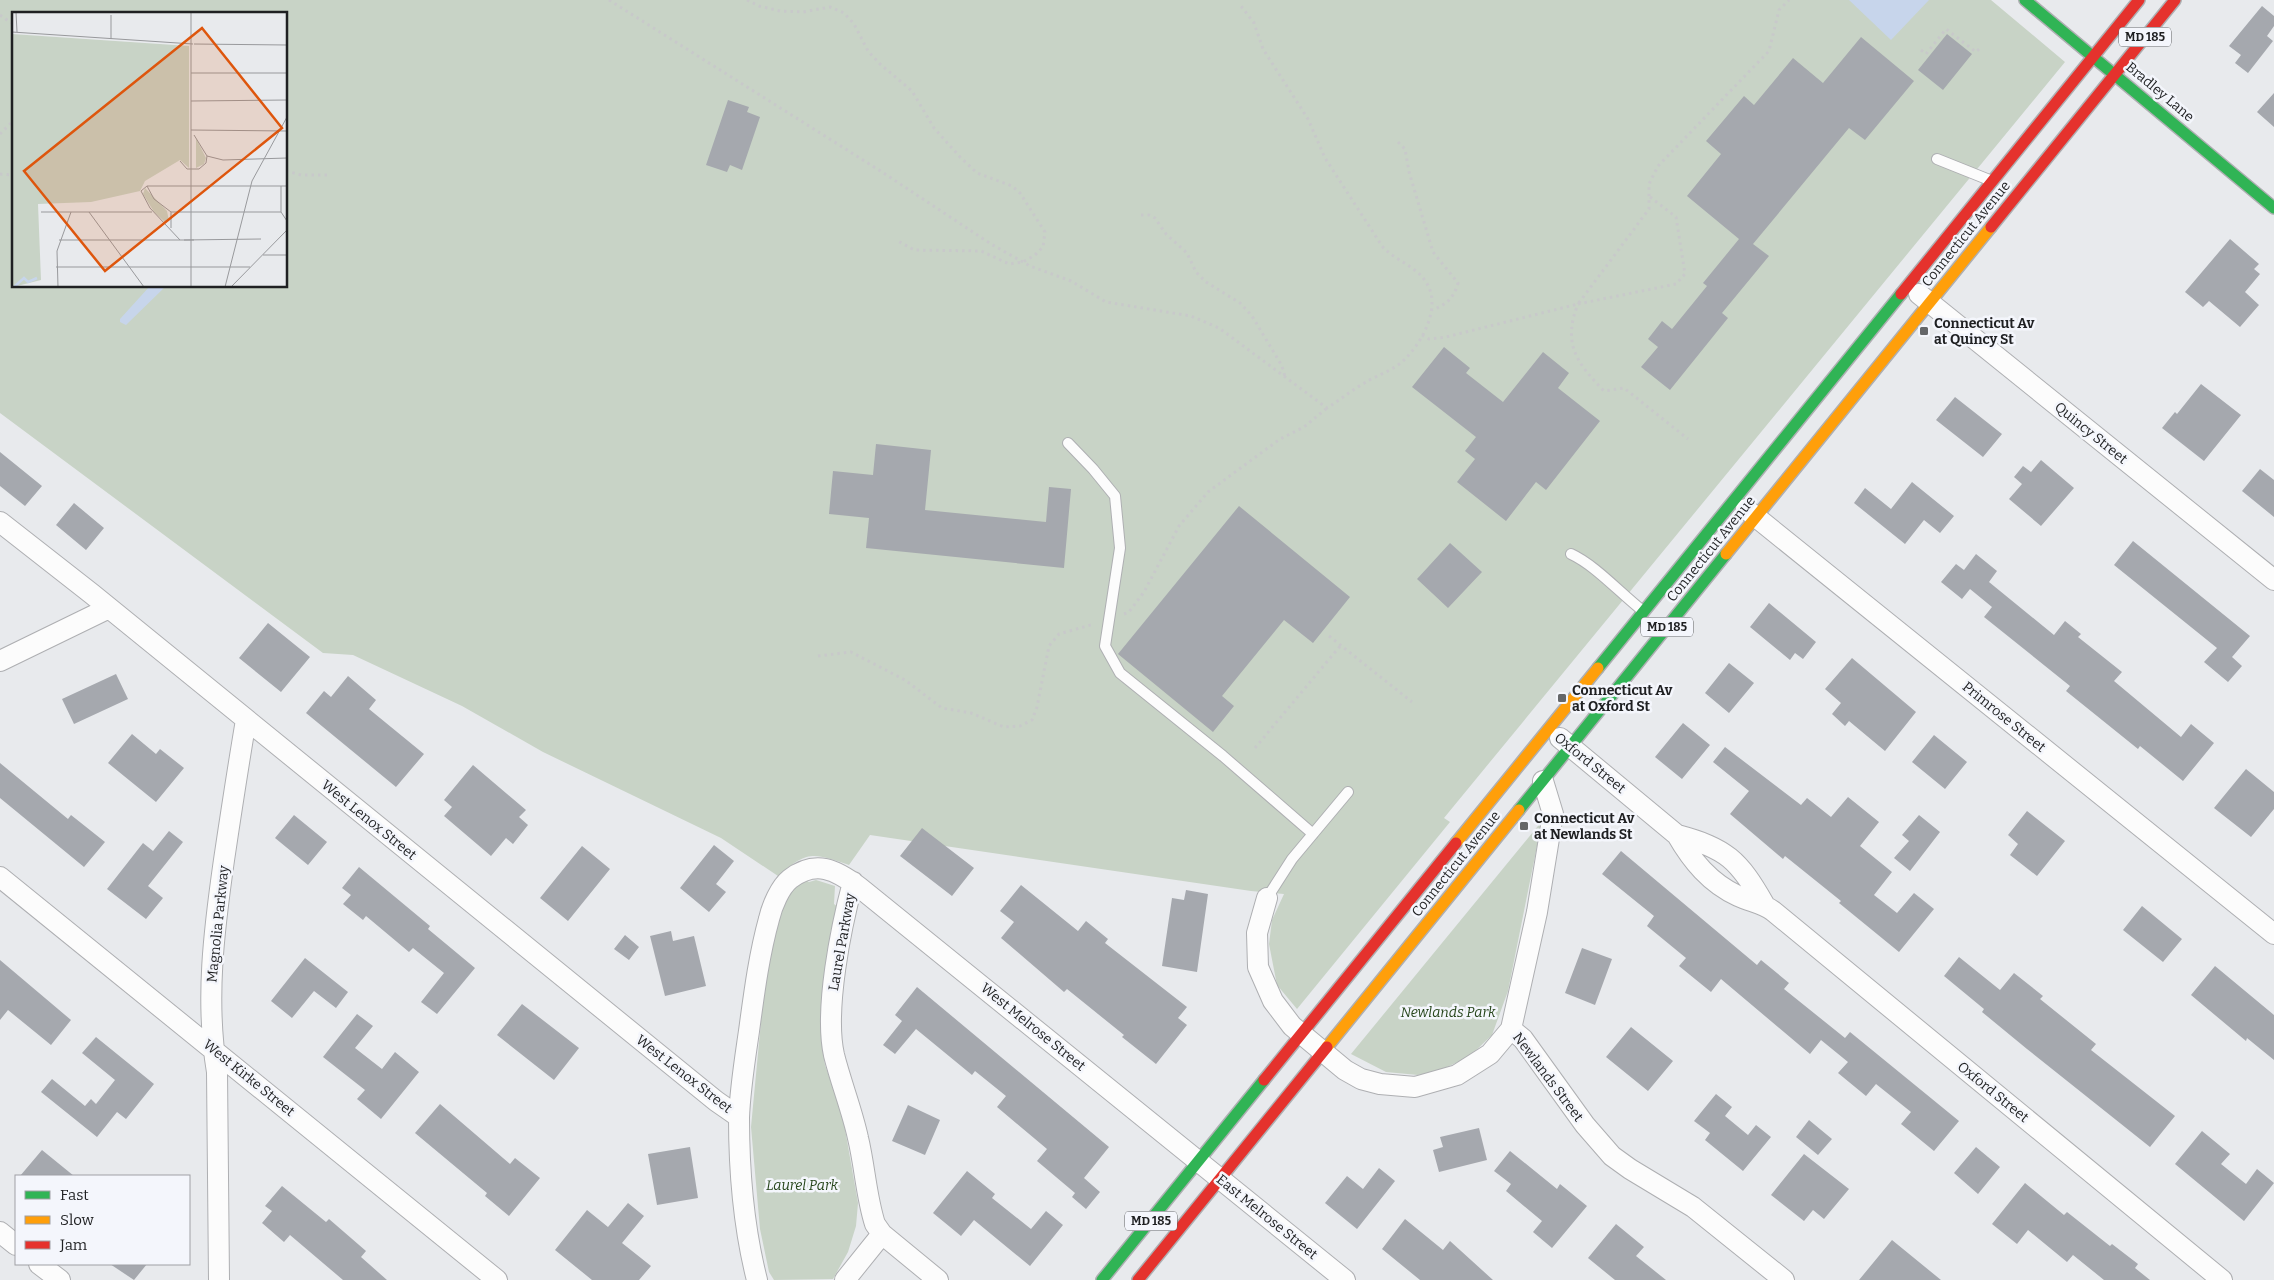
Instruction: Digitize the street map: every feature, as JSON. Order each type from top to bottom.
[{"type":"main road","name":"Bradley Lane","points":[[2025,0],[2274,208]]},
{"type":"main road","name":"Connecticut Avenue","points":[[1138,1280],[1210,1171],[1313,1044],[1543,781],[1930,302],[2093,56],[2138,0]]},
{"type":"main road","name":"Connecticut Avenue","points":[[1102,1280],[1210,1171],[1313,1044],[1549,729],[1908,285],[2115,74],[2175,0]]},
{"type":"street","name":"Quincy Street","points":[[1908,285],[2274,580]]},
{"type":"street","name":"Primrose Street","points":[[1734,500],[2274,934]]},
{"type":"street","name":"West Lenox Street","points":[[0,522],[109,608],[716,1101],[739,1117]]},
{"type":"street","points":[[0,662],[109,608]]},
{"type":"street","name":"Magnolia Parkway","points":[[219,1280],[216,1072],[213,1049],[211,974],[214,933],[246,720]]},
{"type":"street","name":"Oxford Street","points":[[1549,729],[1677,834],[1689,856],[1721,887],[1740,897],[1764,904]]},
{"type":"street","name":"Newlands Street","points":[[1543,781],[1553,814],[1537,912],[1511,1029],[1523,1038],[1584,1125],[1612,1156],[1693,1207],[1784,1280]]},
{"type":"street","name":"Oxford Street","points":[[1677,834],[1706,842],[1721,851],[1743,871],[1764,904],[2222,1280]]},
{"type":"street","name":"Laurel Parkway","points":[[757,1280],[750,1253],[739,1117],[754,996],[769,917],[781,890],[797,875],[820,867],[834,870],[853,882],[846,906],[833,993],[831,1031],[834,1054],[856,1127],[872,1214],[882,1234]]},
{"type":"street","name":"West Kirke Street","points":[[0,877],[497,1280]]},
{"type":"street","name":"West Melrose Street","points":[[853,882],[1210,1171]]},
{"type":"street","points":[[1267,898],[1257,934],[1258,967],[1273,1001],[1288,1021],[1313,1044],[1345,1070],[1361,1079],[1380,1084],[1415,1086],[1457,1075],[1477,1064],[1501,1044],[1511,1029]]},
{"type":"street","name":"East Melrose Street","points":[[1210,1171],[1345,1280]]},
{"type":"street","points":[[0,1232],[15,1244]]},
{"type":"street","points":[[845,1280],[882,1234],[938,1280]]},
{"type":"street","points":[[40,1265],[60,1280]]},
{"type":"lane","points":[[1937,159],[2003,190]]},
{"type":"lane","points":[[1068,443],[1115,496],[1120,548],[1104,646],[1120,672],[1223,756],[1313,834]]},
{"type":"lane","points":[[1571,554],[1586,561],[1644,612]]},
{"type":"lane","points":[[1267,898],[1292,859],[1348,792]]},
{"type":"path","points":[[609,0],[882,172],[960,225],[1023,262],[1071,281],[1106,302],[1191,316],[1219,328],[1328,408]]},
{"type":"path","points":[[747,0],[759,6],[780,11],[802,12],[830,7],[844,13],[854,24],[868,51],[880,64],[912,90],[934,128],[960,157],[977,173],[1012,186],[1020,193],[1045,232],[1043,247],[1023,262],[1009,264],[981,251],[914,250],[898,241]]},
{"type":"path","points":[[1688,439],[1624,388],[1604,391],[1581,368],[1572,345],[1572,319],[1578,304],[1649,209],[1649,184],[1658,166],[1769,51],[1779,10],[1789,0]]},
{"type":"path","points":[[818,656],[851,652],[905,680],[942,708],[971,713],[1004,727],[1020,726],[1032,720],[1037,707],[1049,646],[1059,634],[1107,622],[1129,612],[1144,592],[1179,526],[1208,492],[1280,439],[1304,427],[1364,383],[1405,360],[1422,335],[1432,310],[1427,283],[1414,268],[1391,256],[1382,246],[1325,158],[1308,119],[1263,49],[1254,23],[1241,6]]},
{"type":"path","points":[[0,15],[12,24]]},
{"type":"path","points":[[1921,50],[1926,54],[1946,29],[1976,52],[1978,49]]},
{"type":"path","points":[[0,134],[12,122]]},
{"type":"path","points":[[1398,142],[1405,149],[1409,172],[1432,252],[1458,283],[1455,294],[1443,306],[1432,310]]},
{"type":"path","points":[[288,172],[300,175],[329,175]]},
{"type":"path","points":[[1422,335],[1429,340],[1446,337],[1578,304],[1676,284],[1685,274],[1676,217],[1649,196]]},
{"type":"path","points":[[1141,215],[1150,215],[1155,218],[1166,234],[1187,252],[1196,272],[1206,282],[1240,303],[1252,316],[1277,357],[1285,378]]},
{"type":"path","points":[[1329,636],[1412,702]]},
{"type":"path","points":[[1255,748],[1341,645]]},
{"type":"green space","points":[[0,0],[1991,0],[2065,62],[1444,818],[1450,822],[1297,1009],[1277,985],[1269,944],[1272,920],[1284,894],[1251,891],[870,835],[849,865],[819,856],[811,856],[797,862],[778,876],[721,838],[543,752],[462,706],[353,655],[323,653],[0,413]]},
{"type":"green space","name":"Newlands Park","points":[[1542,821],[1508,991],[1492,1035],[1469,1057],[1438,1071],[1418,1075],[1386,1072],[1351,1054]]},
{"type":"green space","name":"Laurel Park","points":[[802,877],[809,882],[816,880],[835,886],[834,904],[839,908],[831,929],[822,1005],[821,1037],[825,1065],[842,1112],[858,1203],[856,1226],[848,1252],[833,1279],[774,1280],[769,1272],[760,1229],[751,1127],[764,990],[776,916],[793,887]]},
{"type":"water","points":[[1849,0],[1929,0],[1891,40]]},
{"type":"water","points":[[148,288],[164,288],[126,325],[120,322],[120,319]]},
{"type":"building","points":[[2262,6],[2274,16],[2274,26],[2267,36],[2273,41],[2248,73],[2235,63],[2241,55],[2229,46]]},
{"type":"building","points":[[1947,34],[1972,54],[1943,90],[1918,70]]},
{"type":"building","points":[[1861,37],[1914,81],[1865,140],[1849,128],[1753,244],[1769,256],[1722,313],[1728,318],[1670,390],[1641,367],[1658,347],[1648,339],[1662,321],[1672,329],[1707,286],[1703,283],[1739,239],[1687,196],[1721,154],[1706,141],[1744,96],[1754,105],[1793,58],[1823,83]]},
{"type":"building","points":[[2274,93],[2274,127],[2257,112]]},
{"type":"building","points":[[728,100],[749,107],[747,112],[760,117],[742,170],[730,165],[727,172],[706,165]]},
{"type":"building","points":[[2230,239],[2259,264],[2254,269],[2260,274],[2245,292],[2259,305],[2240,327],[2209,301],[2203,307],[2185,292]]},
{"type":"building","points":[[1444,347],[1470,368],[1466,373],[1503,402],[1543,352],[1569,373],[1558,388],[1600,421],[1546,490],[1536,482],[1506,521],[1457,482],[1475,459],[1465,451],[1476,437],[1412,387]]},
{"type":"building","points":[[2201,384],[2241,415],[2204,461],[2162,428],[2175,412],[2177,414]]},
{"type":"building","points":[[1955,397],[2002,434],[1983,457],[1936,420]]},
{"type":"building","points":[[876,444],[931,450],[925,510],[1046,522],[1049,487],[1071,489],[1064,568],[866,548],[869,518],[829,514],[833,471],[873,475]]},
{"type":"building","points":[[0,452],[42,486],[25,506],[0,486]]},
{"type":"building","points":[[2041,460],[2074,488],[2041,526],[2009,499],[2022,484],[2014,477],[2023,466],[2031,472]]},
{"type":"building","points":[[2260,469],[2274,480],[2274,517],[2242,491]]},
{"type":"building","points":[[1912,482],[1954,516],[1940,533],[1924,520],[1905,544],[1854,503],[1865,488],[1891,509]]},
{"type":"building","points":[[74,503],[104,528],[86,550],[56,525]]},
{"type":"building","points":[[1239,506],[1350,597],[1313,643],[1284,620],[1222,696],[1234,706],[1213,732],[1118,654]]},
{"type":"building","points":[[2133,541],[2250,636],[2232,657],[2242,666],[2228,682],[2204,662],[2217,648],[2114,565]]},
{"type":"building","points":[[1450,543],[1482,572],[1448,608],[1417,579]]},
{"type":"building","points":[[1976,554],[1997,571],[1989,582],[2054,635],[2065,621],[2081,634],[2078,637],[2122,672],[2114,681],[2181,737],[2191,724],[2214,743],[2183,781],[2140,746],[2138,749],[2066,691],[2070,686],[1984,617],[1992,607],[1970,589],[1962,599],[1941,582],[1956,564],[1964,570]]},
{"type":"building","points":[[1769,603],[1816,642],[1803,659],[1795,653],[1790,660],[1750,627]]},
{"type":"building","points":[[268,623],[310,657],[281,692],[239,658]]},
{"type":"building","points":[[1852,658],[1916,712],[1885,751],[1849,721],[1845,726],[1832,714],[1841,703],[1825,689]]},
{"type":"building","points":[[1729,663],[1754,683],[1729,713],[1705,693]]},
{"type":"building","points":[[116,674],[128,699],[74,724],[62,699]]},
{"type":"building","points":[[348,676],[376,700],[369,709],[424,754],[396,787],[306,713],[324,691],[331,697]]},
{"type":"building","points":[[1683,723],[1710,745],[1682,779],[1655,757]]},
{"type":"building","points":[[132,734],[156,754],[160,749],[184,768],[156,802],[108,763]]},
{"type":"building","points":[[1934,735],[1967,762],[1945,789],[1912,762]]},
{"type":"building","points":[[1725,747],[1801,805],[1807,798],[1831,817],[1848,797],[1879,822],[1860,846],[1892,872],[1874,895],[1897,913],[1914,893],[1934,909],[1899,952],[1839,903],[1841,901],[1785,856],[1783,859],[1730,814],[1749,791],[1713,762]]},
{"type":"building","points":[[0,763],[68,819],[71,815],[105,842],[84,867],[0,798]]},
{"type":"building","points":[[473,765],[526,810],[519,817],[528,825],[513,844],[506,838],[491,856],[444,816],[452,807],[444,800]]},
{"type":"building","points":[[2246,769],[2274,792],[2274,809],[2251,837],[2214,808]]},
{"type":"building","points":[[2027,811],[2065,841],[2037,876],[2010,855],[2018,844],[2008,835]]},
{"type":"building","points":[[294,815],[327,842],[308,865],[275,838]]},
{"type":"building","points":[[1919,815],[1940,832],[1910,871],[1894,858],[1909,841],[1902,835]]},
{"type":"building","points":[[922,828],[974,868],[952,896],[900,856]]},
{"type":"building","points":[[169,831],[183,842],[148,886],[163,898],[146,919],[107,889],[143,843],[153,851]]},
{"type":"building","points":[[714,845],[734,861],[716,884],[726,892],[709,912],[680,888]]},
{"type":"building","points":[[582,846],[610,869],[568,921],[540,898]]},
{"type":"building","points":[[1621,851],[1757,965],[1761,960],[1789,983],[1784,989],[1845,1038],[1850,1032],[1959,1121],[1934,1151],[1901,1124],[1911,1112],[1876,1084],[1866,1096],[1838,1073],[1848,1062],[1821,1040],[1810,1054],[1721,979],[1711,992],[1679,966],[1686,958],[1647,926],[1654,916],[1602,874]]},
{"type":"building","points":[[359,867],[430,926],[428,929],[475,968],[437,1014],[421,1002],[444,973],[413,948],[409,952],[366,916],[363,920],[343,904],[351,895],[342,888]]},
{"type":"building","points":[[1021,885],[1078,931],[1086,921],[1108,939],[1105,943],[1187,1007],[1178,1018],[1187,1025],[1156,1064],[1122,1037],[1124,1035],[1067,989],[1064,992],[1001,938],[1014,922],[1000,911]]},
{"type":"building","points":[[1186,890],[1208,894],[1197,972],[1162,966],[1172,898],[1184,900]]},
{"type":"building","points":[[2142,906],[2182,939],[2163,962],[2123,930]]},
{"type":"building","points":[[671,931],[673,941],[694,936],[706,986],[665,996],[650,936]]},
{"type":"building","points":[[625,935],[639,947],[629,960],[614,949]]},
{"type":"building","points":[[1582,948],[1612,959],[1595,1005],[1565,993]]},
{"type":"building","points":[[1959,957],[2000,990],[2014,973],[2043,996],[2040,999],[2096,1044],[2091,1050],[2175,1116],[2150,1147],[1982,1012],[1984,1009],[1944,976]]},
{"type":"building","points":[[305,958],[348,992],[336,1008],[314,991],[292,1018],[271,1001]]},
{"type":"building","points":[[0,960],[71,1020],[51,1045],[8,1010],[0,1020]]},
{"type":"building","points":[[2215,966],[2274,1015],[2274,1060],[2247,1038],[2246,1041],[2191,995]]},
{"type":"building","points":[[917,987],[1109,1147],[1084,1178],[1100,1192],[1086,1209],[1072,1197],[1075,1193],[1037,1161],[1047,1149],[997,1107],[1006,1096],[975,1071],[972,1075],[916,1029],[895,1054],[883,1045],[902,1021],[895,1015]]},
{"type":"building","points":[[522,1004],[579,1048],[554,1080],[497,1035]]},
{"type":"building","points":[[357,1014],[373,1026],[355,1048],[382,1069],[395,1052],[419,1072],[381,1119],[357,1099],[365,1090],[323,1057]]},
{"type":"building","points":[[1631,1027],[1673,1061],[1648,1091],[1606,1057]]},
{"type":"building","points":[[96,1037],[154,1084],[126,1119],[117,1112],[97,1137],[41,1092],[52,1079],[85,1106],[91,1099],[96,1104],[115,1080],[82,1053]]},
{"type":"building","points":[[1716,1094],[1732,1107],[1725,1116],[1748,1135],[1756,1125],[1771,1137],[1743,1171],[1705,1140],[1710,1133],[1694,1121]]},
{"type":"building","points":[[440,1104],[510,1164],[515,1158],[540,1178],[509,1216],[485,1196],[487,1193],[415,1133]]},
{"type":"building","points":[[908,1105],[940,1120],[925,1155],[892,1141]]},
{"type":"building","points":[[1809,1120],[1832,1139],[1818,1155],[1796,1137]]},
{"type":"building","points":[[1479,1128],[1487,1160],[1439,1172],[1433,1150],[1443,1147],[1440,1137]]},
{"type":"building","points":[[2202,1131],[2230,1154],[2221,1164],[2246,1184],[2257,1169],[2274,1183],[2244,1221],[2175,1164]]},
{"type":"building","points":[[690,1147],[698,1198],[657,1205],[648,1154]]},
{"type":"building","points":[[1976,1147],[2000,1167],[1978,1194],[1954,1173]]},
{"type":"building","points":[[42,1150],[73,1175],[21,1175]]},
{"type":"building","points":[[1510,1151],[1557,1189],[1560,1184],[1587,1206],[1552,1248],[1533,1232],[1542,1221],[1506,1191],[1511,1184],[1494,1171]]},
{"type":"building","points":[[1804,1154],[1849,1189],[1824,1219],[1813,1210],[1804,1221],[1771,1195]]},
{"type":"building","points":[[1379,1168],[1395,1181],[1357,1229],[1325,1203],[1347,1176],[1363,1189]]},
{"type":"building","points":[[967,1171],[995,1194],[992,1198],[1031,1229],[1046,1211],[1063,1225],[1030,1266],[974,1220],[961,1236],[933,1213]]},
{"type":"building","points":[[2025,1183],[2064,1215],[2067,1212],[2110,1246],[2112,1244],[2138,1264],[2135,1268],[2150,1280],[2104,1280],[2073,1255],[2067,1262],[2028,1230],[2017,1244],[1992,1224]]},
{"type":"building","points":[[282,1186],[326,1222],[329,1219],[366,1251],[361,1257],[387,1280],[343,1280],[290,1235],[284,1242],[262,1223],[272,1211],[265,1206]]},
{"type":"building","points":[[628,1203],[644,1216],[622,1243],[651,1266],[639,1280],[592,1280],[555,1250],[587,1210],[608,1227]]},
{"type":"building","points":[[1405,1219],[1443,1250],[1450,1241],[1493,1280],[1420,1280],[1382,1249]]},
{"type":"building","points":[[1616,1224],[1644,1247],[1636,1256],[1666,1280],[1615,1280],[1588,1258]]},
{"type":"building","points":[[1892,1240],[1941,1280],[1859,1280]]},
{"type":"building","points":[[112,1265],[146,1265],[134,1280]]},
{"type":"traffic: fast","points":[[2025,0],[2274,208]]},
{"type":"traffic: fast","points":[[1598,668],[1901,294]]},
{"type":"traffic: fast","points":[[1519,810],[1726,554]]},
{"type":"traffic: fast","points":[[1102,1280],[1264,1080]]},
{"type":"traffic: slow","points":[[1726,554],[1991,227]]},
{"type":"traffic: slow","points":[[1456,843],[1598,668]]},
{"type":"traffic: slow","points":[[1327,1047],[1519,810]]},
{"type":"traffic: jam","points":[[1901,294],[2139,0]]},
{"type":"traffic: jam","points":[[1991,227],[2175,0]]},
{"type":"traffic: jam","points":[[1264,1080],[1456,843]]},
{"type":"traffic: jam","points":[[1138,1280],[1327,1047]]},
{"type":"place","name":"Connecticut Av at Quincy St","points":[[1924,331]]},
{"type":"place","name":"Connecticut Av at Oxford St","points":[[1562,698]]},
{"type":"place","name":"Connecticut Av at Newlands St","points":[[1524,826]]}]
